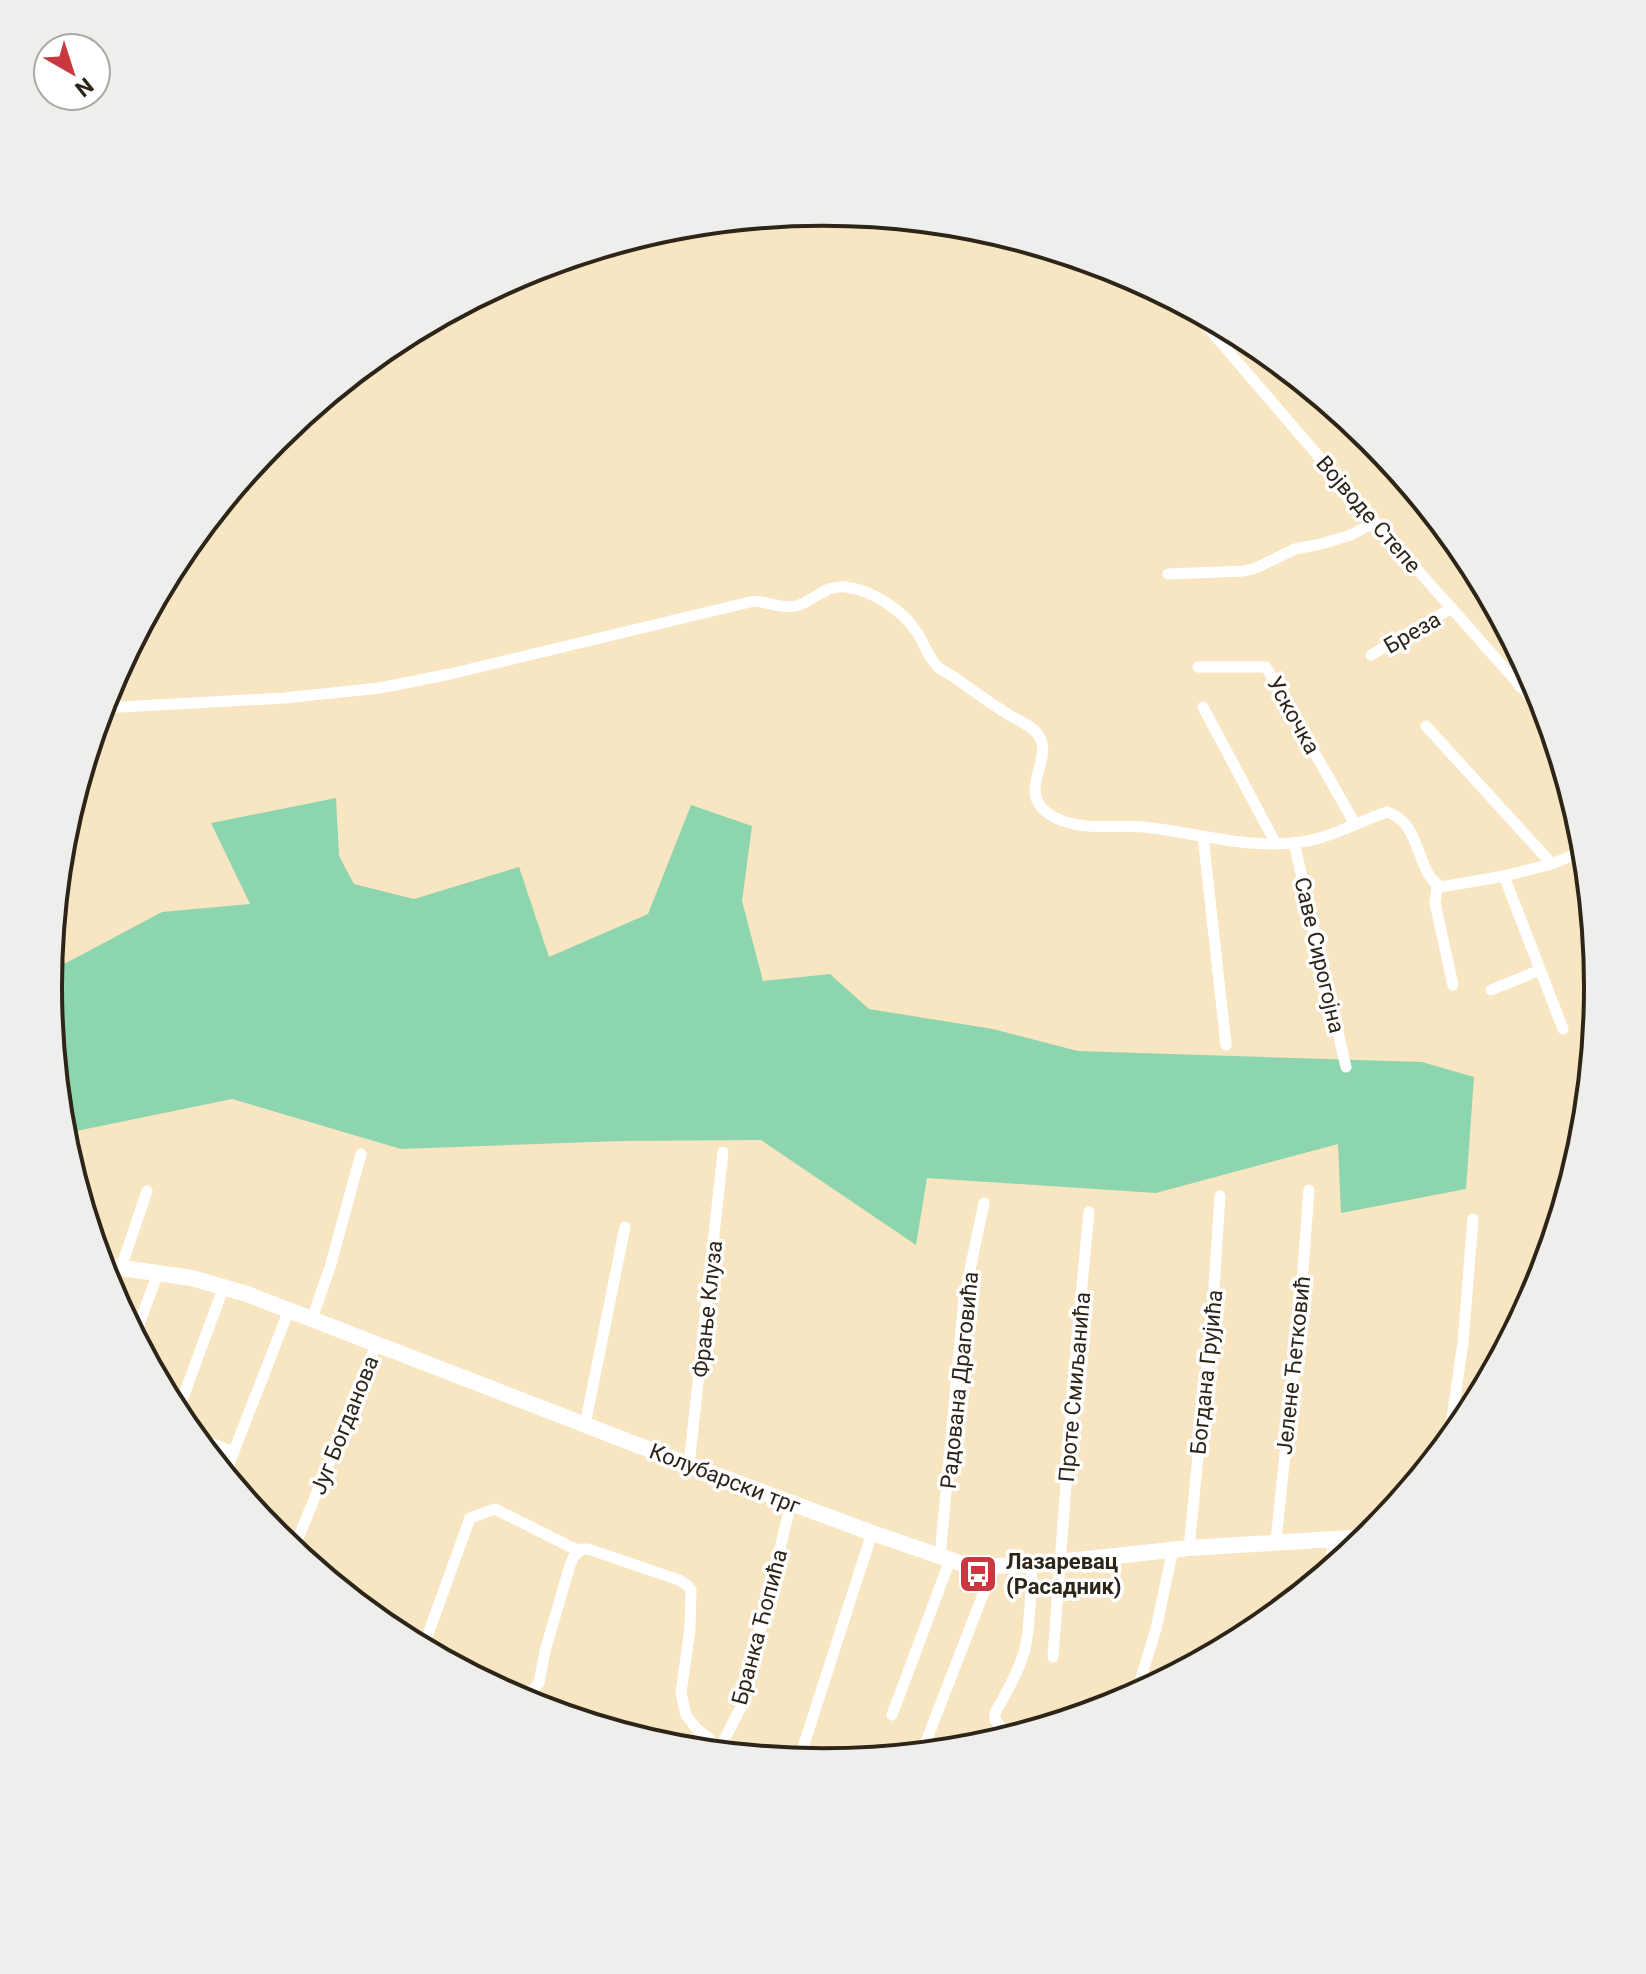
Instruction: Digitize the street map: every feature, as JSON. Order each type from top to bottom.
[{"type":"street","name":"Војводе Степе","points":[[1214,334],[1524,691]]},
{"type":"street","points":[[1168,574],[1256,568],[1295,549],[1351,535],[1375,522]]},
{"type":"street","points":[[116,707],[284,698],[380,688],[754,601],[791,607],[835,586],[851,587],[903,614],[938,667],[1034,730],[1042,746],[1034,789],[1036,797],[1049,814],[1082,825],[1142,827],[1276,844],[1310,841],[1387,812],[1394,814],[1410,830],[1437,886],[1435,903],[1453,985]]},
{"type":"street","name":"Бреза","points":[[1371,655],[1452,608]]},
{"type":"street","name":"Ускочка","points":[[1198,667],[1266,667],[1355,824]]},
{"type":"street","points":[[1203,707],[1276,844]]},
{"type":"street","points":[[1426,726],[1552,864]]},
{"type":"street","points":[[1203,836],[1226,1045]]},
{"type":"street","name":"Саве Сирогојна","points":[[1294,843],[1346,1067]]},
{"type":"street","points":[[1437,886],[1450,887],[1504,876],[1572,856]]},
{"type":"street","points":[[1504,876],[1563,1029]]},
{"type":"street","points":[[1491,990],[1540,970]]},
{"type":"street","name":"Фрање Клуза","points":[[689,1465],[723,1152]]},
{"type":"street","points":[[312,1319],[330,1267],[361,1154]]},
{"type":"street","name":"Јелене Ћетковић","points":[[1276,1541],[1309,1190]]},
{"type":"street","points":[[121,1268],[147,1191]]},
{"type":"street","name":"Богдана Грујића","points":[[1141,1678],[1181,1548],[1213,1303],[1220,1196]]},
{"type":"street","name":"Радована Драговића","points":[[892,1715],[945,1559],[964,1298],[984,1203]]},
{"type":"street","name":"Проте Смиљанића","points":[[1053,1657],[1089,1212]]},
{"type":"street","points":[[1453,1415],[1463,1342],[1473,1219]]},
{"type":"street","points":[[585,1425],[625,1227]]},
{"type":"street","name":"Колубарски трг","points":[[116,1267],[192,1278],[224,1286],[689,1465],[872,1533],[969,1565],[1032,1565],[1181,1548],[1347,1538]]},
{"type":"street","points":[[140,1323],[158,1273]]},
{"type":"street","points":[[183,1398],[224,1286]]},
{"type":"street","points":[[230,1463],[289,1310]]},
{"type":"street","name":"Југ Богданова","points":[[298,1537],[376,1344]]},
{"type":"street","points":[[215,1445],[234,1452]]},
{"type":"street","name":"Бранка Ћопића","points":[[727,1741],[742,1705],[791,1503]]},
{"type":"street","points":[[427,1637],[470,1518],[495,1509],[579,1551]]},
{"type":"street","points":[[803,1747],[872,1533]]},
{"type":"street","points":[[1332,1553],[1334,1539]]},
{"type":"street","points":[[532,1690],[539,1683],[563,1585],[574,1556],[582,1549],[588,1549],[679,1580],[691,1590],[690,1629],[681,1693],[686,1715],[709,1739]]},
{"type":"street","points":[[1002,1726],[995,1720],[995,1713],[1024,1651],[1032,1565]]},
{"type":"street","points":[[927,1740],[994,1566]]},
{"type":"green space","points":[[336,798],[339,856],[354,884],[414,899],[519,867],[549,957],[648,914],[691,805],[752,826],[742,901],[763,981],[830,974],[869,1009],[993,1029],[1078,1051],[1422,1062],[1474,1077],[1466,1189],[1341,1213],[1338,1144],[1156,1193],[927,1178],[916,1245],[761,1140],[621,1141],[401,1149],[232,1099],[76,1131],[64,1037],[63,962],[162,912],[250,904],[211,823]]},
{"type":"place","name":"Лазаревац (Расадник)","points":[[978,1574]]}]
